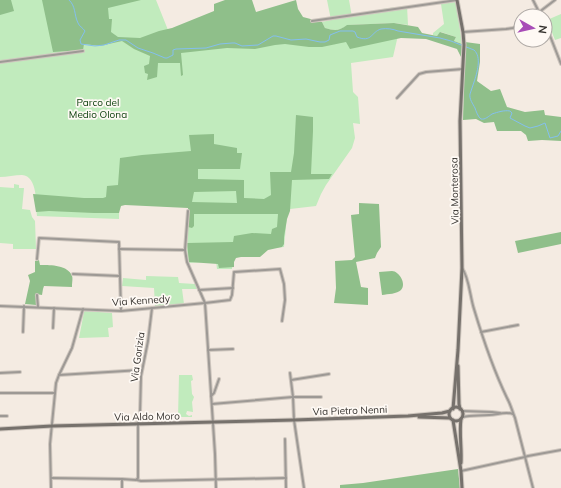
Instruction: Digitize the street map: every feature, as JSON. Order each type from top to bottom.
[{"type":"main road","name":"Via Monterosa","points":[[457,0],[464,40],[460,122],[462,268],[458,350],[459,404],[461,410]]},
{"type":"main road","name":"Via Monterosa","points":[[451,410],[458,350]]},
{"type":"main road","points":[[461,471],[452,419],[450,416],[451,410],[458,408],[463,414],[460,426],[462,446],[462,488]]},
{"type":"main road","name":"Via Pietro Nenni","points":[[294,420],[408,416],[442,413],[451,410]]},
{"type":"main road","name":"Via Pietro Nenni","points":[[408,416],[452,419]]},
{"type":"main road","points":[[452,419],[456,421],[462,418]]},
{"type":"main road","name":"Via Aldo Moro","points":[[0,429],[52,426],[294,420]]},
{"type":"street","points":[[312,21],[457,0]]},
{"type":"street","points":[[545,8],[555,0]]},
{"type":"street","points":[[463,32],[513,28]]},
{"type":"street","points":[[553,44],[561,64]]},
{"type":"street","points":[[0,62],[83,51]]},
{"type":"street","points":[[397,98],[419,74],[463,69]]},
{"type":"street","points":[[188,211],[185,250],[187,262],[205,303],[216,488]]},
{"type":"street","points":[[37,259],[39,238],[119,242],[121,311]]},
{"type":"street","points":[[120,249],[185,250]]},
{"type":"street","points":[[462,268],[466,274],[472,303],[481,332],[499,382],[516,418],[533,488]]},
{"type":"street","points":[[199,290],[233,288],[234,272],[280,269],[284,284],[285,300],[282,321]]},
{"type":"street","points":[[73,274],[120,276]]},
{"type":"street","name":"Via Kennedy","points":[[0,306],[121,311],[230,300],[233,288]]},
{"type":"street","points":[[37,295],[38,307]]},
{"type":"street","points":[[23,332],[24,306]]},
{"type":"street","points":[[53,328],[54,308]]},
{"type":"street","name":"Via Gorizia","points":[[137,480],[141,370],[148,341],[152,308]]},
{"type":"street","points":[[51,488],[50,451],[56,383],[72,348],[83,309]]},
{"type":"street","points":[[481,332],[518,325]]},
{"type":"street","points":[[208,350],[233,349]]},
{"type":"street","points":[[59,375],[141,370]]},
{"type":"street","points":[[0,373],[20,372]]},
{"type":"street","points":[[290,373],[294,420],[304,488]]},
{"type":"street","points":[[291,380],[329,374]]},
{"type":"street","points":[[211,396],[219,379]]},
{"type":"street","points":[[0,393],[55,393]]},
{"type":"street","points":[[212,404],[293,397],[321,397]]},
{"type":"street","points":[[461,410],[513,414]]},
{"type":"street","points":[[462,418],[501,413]]},
{"type":"street","points":[[0,416],[7,416]]},
{"type":"street","points":[[285,439],[286,488]]},
{"type":"street","points":[[461,471],[561,450]]},
{"type":"street","points":[[51,478],[122,479],[137,480],[141,482],[286,478]]},
{"type":"street","points":[[122,479],[122,488]]},
{"type":"green space","name":"Parco del Medio Olona","points":[[0,0],[156,0],[176,50],[399,31],[393,57],[351,63],[353,92],[358,97],[360,124],[353,123],[355,138],[352,148],[326,185],[316,206],[290,209],[287,216],[284,247],[233,251],[232,269],[217,269],[216,261],[188,263],[187,242],[190,207],[119,204],[119,219],[37,216],[34,186],[31,180],[22,175],[0,177]]},
{"type":"green space","points":[[0,0],[11,0],[14,11],[0,15]]},
{"type":"green space","points":[[42,0],[141,0],[108,8],[109,19],[112,19],[111,32],[118,37],[140,38],[172,28],[214,11],[214,4],[225,0],[252,0],[256,12],[296,0],[298,9],[303,17],[322,22],[325,28],[328,29],[339,29],[347,25],[394,23],[418,27],[422,33],[437,36],[440,32],[456,37],[454,41],[462,44],[462,59],[457,49],[426,39],[401,38],[350,49],[346,42],[322,47],[285,44],[255,49],[227,48],[181,53],[183,75],[181,76],[180,63],[158,63],[157,77],[147,80],[148,74],[145,73],[144,66],[149,64],[150,56],[134,49],[122,41],[100,46],[84,44],[83,50],[53,52]]},
{"type":"green space","points":[[327,0],[349,0],[352,17],[372,11],[407,6],[408,25],[394,23],[348,25],[337,30],[325,28],[322,22],[331,20]]},
{"type":"green space","points":[[456,2],[462,44],[454,41],[456,37],[441,32],[437,36],[433,35],[433,33],[444,24],[441,4]]},
{"type":"green space","points":[[561,14],[561,38],[555,40],[553,35],[553,17]]},
{"type":"green space","points":[[465,42],[480,44],[480,62],[477,81],[491,91],[500,89],[507,107],[525,112],[544,110],[545,115],[561,117],[561,141],[528,141],[526,135],[521,131],[497,131],[494,122],[484,123],[476,119],[463,120]]},
{"type":"green space","points":[[296,115],[313,117],[311,174],[332,174],[329,179],[292,180],[290,211],[287,219],[284,244],[282,247],[268,250],[260,257],[236,258],[234,267],[219,268],[218,264],[189,262],[187,243],[233,242],[234,236],[252,233],[271,234],[272,229],[277,227],[278,214],[194,214],[194,226],[192,228],[188,227],[188,208],[125,205],[121,206],[119,213],[36,212],[33,194],[84,198],[106,197],[107,186],[118,185],[120,158],[191,151],[189,135],[214,134],[214,144],[237,148],[237,153],[242,153],[240,169],[198,169],[198,179],[244,180],[244,198],[264,199],[271,195],[270,172],[291,172],[294,153]],"holes":[[[236,191],[237,203],[192,202],[194,192]]]},
{"type":"green space","points":[[14,184],[19,185],[19,188],[24,188],[22,209],[30,210],[35,221],[36,249],[13,249],[13,244],[0,243],[0,187],[14,188]]},
{"type":"green space","points":[[359,203],[379,204],[381,247],[375,258],[356,262],[361,287],[368,288],[368,305],[334,303],[336,288],[335,261],[352,260],[355,257],[351,215],[359,214]]},
{"type":"green space","points":[[561,232],[561,244],[518,253],[515,241]]},
{"type":"green space","points":[[39,260],[40,265],[63,268],[70,272],[72,277],[72,287],[44,286],[42,295],[36,294],[36,305],[25,304],[30,281],[28,275],[35,272],[35,261]]},
{"type":"green space","points":[[392,271],[400,275],[403,281],[403,287],[401,290],[392,294],[382,295],[379,272]]},
{"type":"green space","points":[[146,276],[178,277],[179,283],[195,284],[197,289],[182,289],[184,304],[155,306],[154,288],[122,286],[123,278],[146,280]]},
{"type":"green space","points":[[85,311],[112,313],[113,327],[108,328],[109,337],[79,338]]},
{"type":"green space","points":[[179,375],[192,375],[192,394],[194,397],[192,402],[193,412],[187,411],[186,414],[189,416],[192,415],[192,417],[178,417]]},
{"type":"green space","points":[[458,469],[460,488],[340,488],[340,485]]},
{"type":"waterway","points":[[69,0],[73,5],[79,24],[85,31],[80,40],[81,44],[95,46],[104,45],[119,40],[126,40],[138,48],[165,58],[173,55],[173,50],[176,49],[206,48],[220,44],[232,43],[242,46],[258,45],[273,36],[291,40],[306,39],[325,42],[329,40],[330,35],[340,31],[353,31],[357,37],[362,39],[369,38],[381,29],[392,29],[440,38],[474,50],[476,53],[478,57],[478,65],[470,96],[477,114],[481,119],[499,112],[510,111],[512,113],[510,118],[530,128],[545,123],[550,138],[558,136],[561,131]]}]
